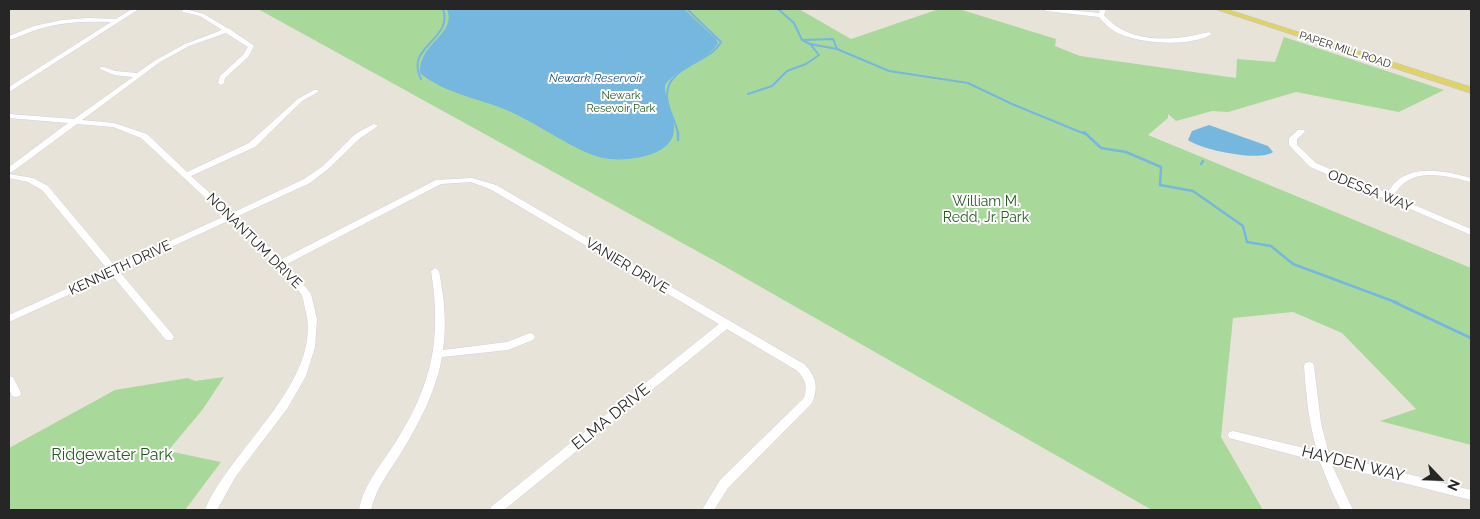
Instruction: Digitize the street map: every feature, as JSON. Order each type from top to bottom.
[{"type":"main road","name":"PAPER MILL ROAD","points":[[1219,9],[1471,90]]},
{"type":"street","points":[[9,90],[136,9]]},
{"type":"street","points":[[1046,9],[1102,12],[1108,23],[1118,30],[1144,39],[1180,40],[1210,34]]},
{"type":"street","points":[[185,12],[202,15],[249,43],[251,49],[246,56],[222,77],[221,84]]},
{"type":"street","points":[[9,38],[39,26],[65,20],[117,21]]},
{"type":"street","points":[[9,170],[138,75],[177,50],[228,30]]},
{"type":"street","points":[[102,68],[114,73],[138,75]]},
{"type":"street","points":[[186,174],[252,145],[300,100],[316,91]]},
{"type":"street","name":"NONANTUM DRIVE","points":[[9,116],[114,125],[138,132],[150,140],[231,216],[300,285],[310,306],[312,333],[306,361],[283,406],[232,473],[211,510]]},
{"type":"street","name":"KENNETH DRIVE","points":[[9,320],[317,175],[330,165],[356,136],[374,126]]},
{"type":"street","name":"ODESSA WAY","points":[[1301,132],[1295,134],[1292,141],[1296,150],[1306,160],[1333,176],[1471,232]]},
{"type":"street","points":[[1388,198],[1400,182],[1414,176],[1436,174],[1471,180]]},
{"type":"street","points":[[9,176],[30,180],[46,188],[169,337]]},
{"type":"street","name":"VANIER DRIVE","points":[[280,264],[430,186],[456,179],[472,180],[493,187],[800,367],[810,379],[812,394],[803,407],[724,484],[708,510]]},
{"type":"street","points":[[365,510],[369,493],[401,444],[418,412],[439,354],[441,308],[435,271]]},
{"type":"street","name":"ELMA DRIVE","points":[[496,510],[726,324]]},
{"type":"street","points":[[439,354],[508,346],[530,337]]},
{"type":"street","points":[[1309,366],[1312,415],[1322,456],[1348,510]]},
{"type":"street","points":[[9,380],[16,393]]},
{"type":"street","name":"HAYDEN WAY","points":[[1233,435],[1471,495]]},
{"type":"green space","name":"William M. Redd, Jr. Park","points":[[258,9],[799,9],[851,39],[939,9],[959,9],[1056,39],[1055,46],[1080,56],[1236,78],[1237,59],[1275,62],[1284,37],[1444,90],[1399,112],[1296,92],[1228,112],[1212,111],[1176,121],[1168,114],[1168,118],[1148,135],[1471,268],[1471,445],[1380,421],[1416,409],[1342,333],[1293,312],[1233,318],[1221,437],[1263,510],[1152,510],[724,266]]},
{"type":"green space","name":"Ridgewater Park","points":[[224,377],[203,409],[168,451],[221,462],[185,510],[9,510],[9,448],[115,390],[188,378],[195,381]]},
{"type":"water","name":"Newark Reservoir","points":[[447,9],[684,9],[718,43],[707,54],[671,78],[665,85],[674,127],[674,134],[666,146],[650,155],[630,159],[603,158],[570,144],[522,117],[452,91],[420,73],[421,62],[425,54],[447,26],[449,18]]},
{"type":"water","points":[[1209,125],[1268,146],[1273,152],[1256,156],[1231,154],[1205,148],[1188,140],[1192,131]]},
{"type":"waterway","points":[[421,79],[418,68],[419,58],[442,28],[445,20],[443,9]]},
{"type":"waterway","points":[[678,134],[667,101],[669,86],[673,78],[680,72],[707,56],[721,42],[687,9]]},
{"type":"waterway","points":[[778,9],[794,23],[802,40],[810,44],[837,49]]},
{"type":"waterway","points":[[803,40],[833,39],[837,49]]},
{"type":"waterway","points":[[748,94],[772,86],[787,71],[806,64],[819,55],[811,45]]},
{"type":"waterway","points":[[837,49],[889,71],[968,83],[1012,104],[1085,134]]},
{"type":"waterway","points":[[1084,132],[1101,148],[1126,152],[1161,167],[1160,185],[1193,191],[1243,226],[1247,242],[1271,246],[1293,264],[1398,303]]},
{"type":"waterway","points":[[678,134],[678,140]]},
{"type":"waterway","points":[[1394,302],[1471,338]]},
{"type":"park label","name":"Newark Resevoir Park","points":[[621,102]]}]
